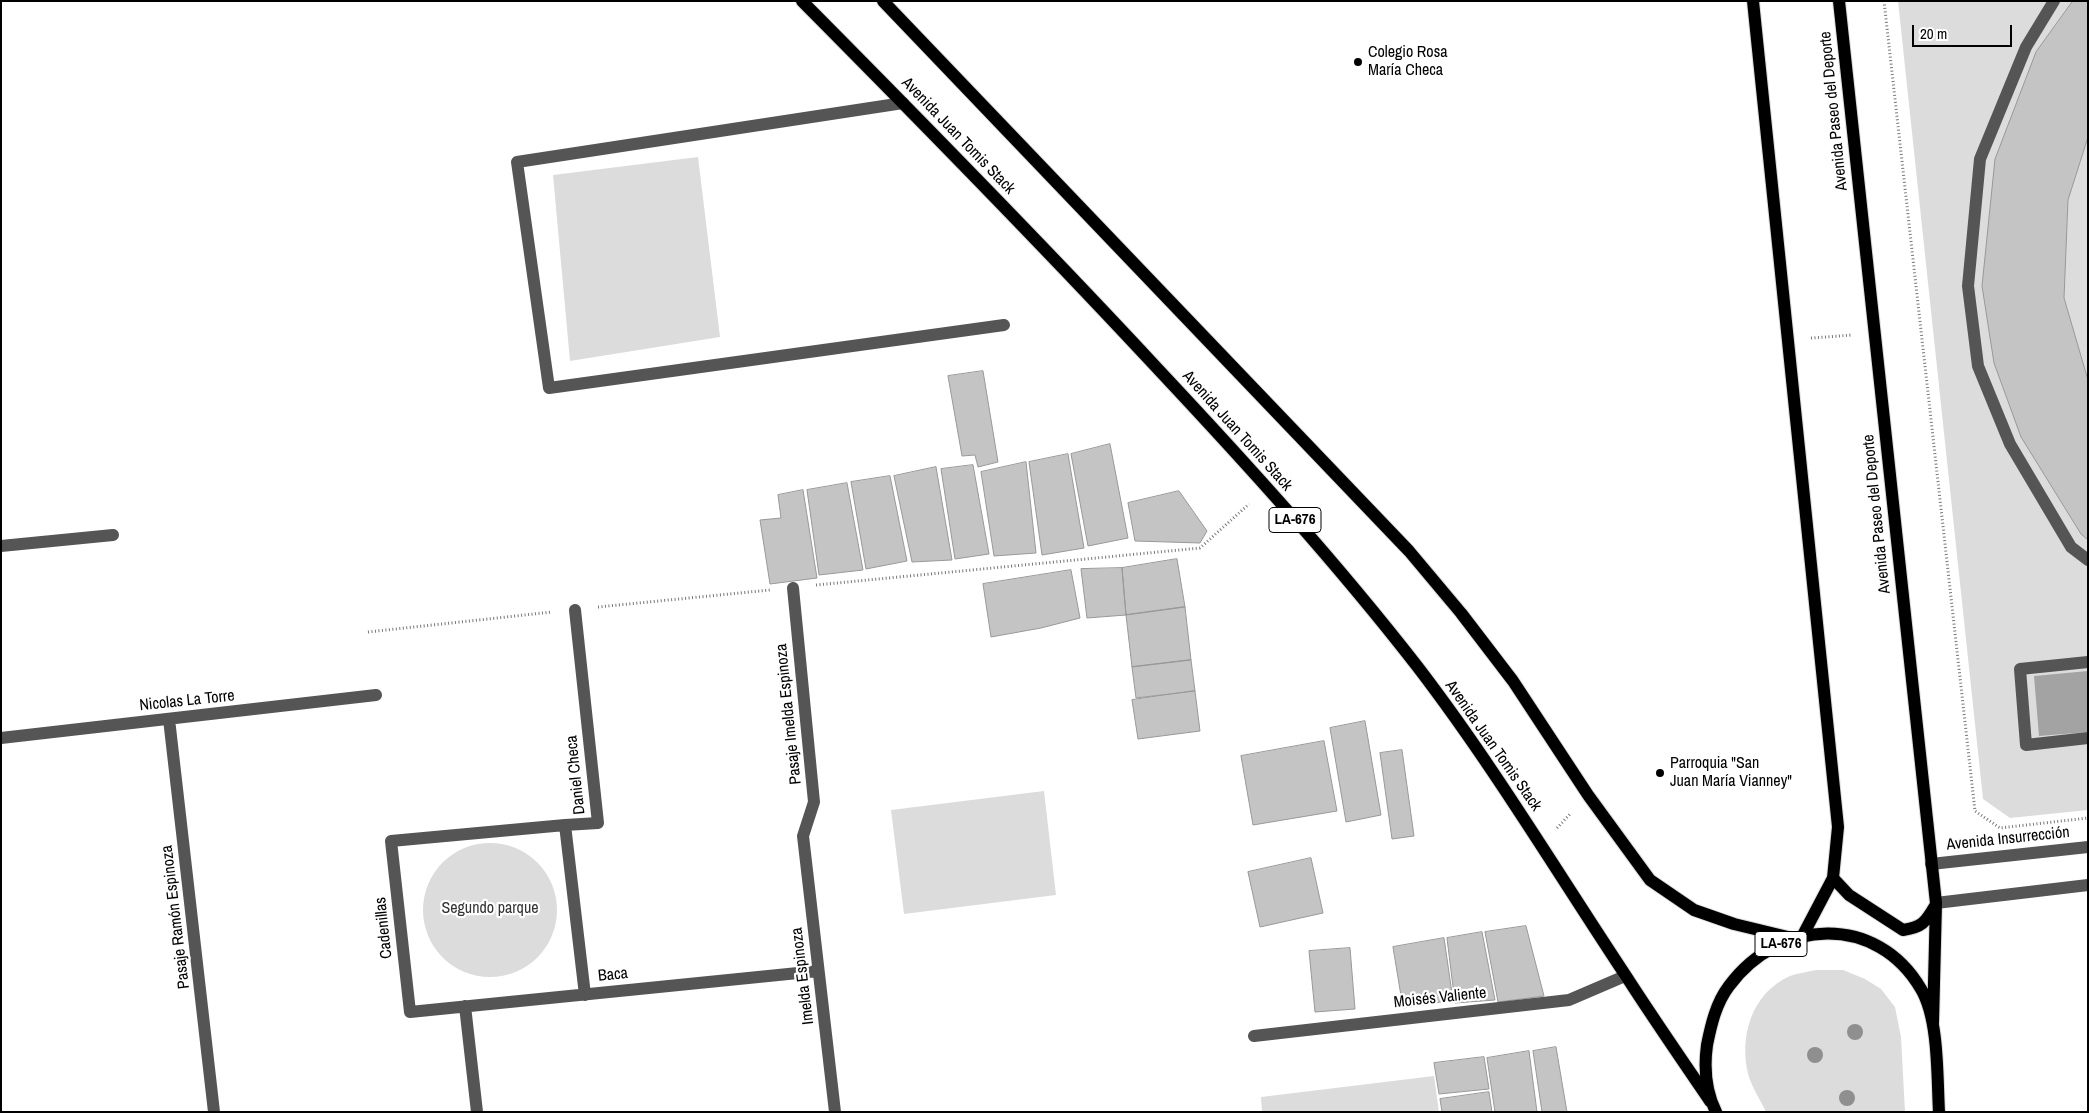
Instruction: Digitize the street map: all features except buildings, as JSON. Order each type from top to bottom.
[{"type":"main road","name":"Avenida Juan Tomis Stack","points":[[802,1],[904,103],[1114,322],[1268,487],[1417,666],[1501,782],[1625,976],[1713,1107]]},
{"type":"main road","name":"LA-676","points":[[884,1],[1409,551],[1461,613],[1513,681],[1588,795],[1650,880],[1694,910],[1734,924],[1798,937],[1838,932],[1872,942],[1901,962],[1922,990],[1933,1023],[1939,1112]]},
{"type":"main road","points":[[1753,1],[1838,827],[1833,878],[1798,937]]},
{"type":"main road","name":"Avenida Paseo del Deporte","points":[[1839,1],[1936,903],[1933,1023]]},
{"type":"main road","points":[[1833,878],[1850,895],[1902,930],[1917,928],[1926,922],[1936,903]]},
{"type":"main road","name":"LA-676","points":[[1713,1107],[1705,1062],[1711,1022],[1729,986],[1756,958],[1798,937]]},
{"type":"street","points":[[2054,1],[2026,47],[1980,159],[1968,286],[1978,366],[2010,444],[2071,547],[2088,560]]},
{"type":"street","points":[[904,103],[517,162],[549,388],[1004,325]]},
{"type":"street","points":[[1,546],[113,535]]},
{"type":"street","name":"Pasaje Imelda Espinoza","points":[[793,588],[814,802],[803,836]]},
{"type":"street","name":"Daniel Checa","points":[[575,610],[598,823],[565,825],[585,994]]},
{"type":"street","points":[[2088,662],[2020,669],[2026,745],[2088,738]]},
{"type":"street","name":"Nicolas La Torre","points":[[1,738],[376,696]]},
{"type":"street","name":"Pasaje Ramón Espinoza","points":[[169,719],[214,1112]]},
{"type":"street","name":"Cadenillas","points":[[410,1012],[391,841],[565,825]]},
{"type":"street","name":"Imelda Espinoza","points":[[803,836],[835,1112]]},
{"type":"street","name":"Avenida Insurrección","points":[[1931,864],[2088,847]]},
{"type":"street","points":[[1936,903],[2088,885]]},
{"type":"street","name":"Baca","points":[[410,1012],[818,971]]},
{"type":"street","name":"Moisés Valiente","points":[[1254,1036],[1568,1000],[1625,976]]},
{"type":"street","points":[[465,1006],[477,1112]]},
{"type":"path","points":[[1884,1],[1975,811],[2000,828],[2088,818]]},
{"type":"path","points":[[1788,340],[1874,333]]},
{"type":"path","points":[[1213,535],[1268,487]]},
{"type":"path","points":[[1541,845],[1588,795]]},
{"type":"green space","points":[[1898,1],[2088,1],[2088,810],[2010,818],[1983,799]]},
{"type":"green space","points":[[698,157],[720,337],[570,361],[553,175]]},
{"type":"green space","points":[[1044,791],[1056,895],[904,914],[891,810]]},
{"type":"green space","name":"Segundo parque","points":[[490,843],[516,848],[537,863],[552,884],[557,910],[552,936],[537,957],[516,972],[490,977],[464,972],[443,957],[428,936],[423,910],[428,884],[443,863],[464,848]]},
{"type":"green space","points":[[1816,970],[1843,970],[1865,979],[1881,989],[1895,1007],[1901,1037],[1905,1112],[1766,1112],[1749,1077],[1746,1062],[1745,1048],[1751,1019],[1757,1005],[1777,984],[1790,976]]},
{"type":"green space","points":[[1434,1076],[1439,1112],[1262,1112],[1261,1097]]},
{"type":"shaded area","points":[[2088,671],[2088,732],[2039,736],[2034,676]]},
{"type":"place","name":"Colegio Rosa María Checa","points":[[1358,62]]},
{"type":"place","name":"Parroquia \"San Juan María Vianney\"","points":[[1660,773]]}]
